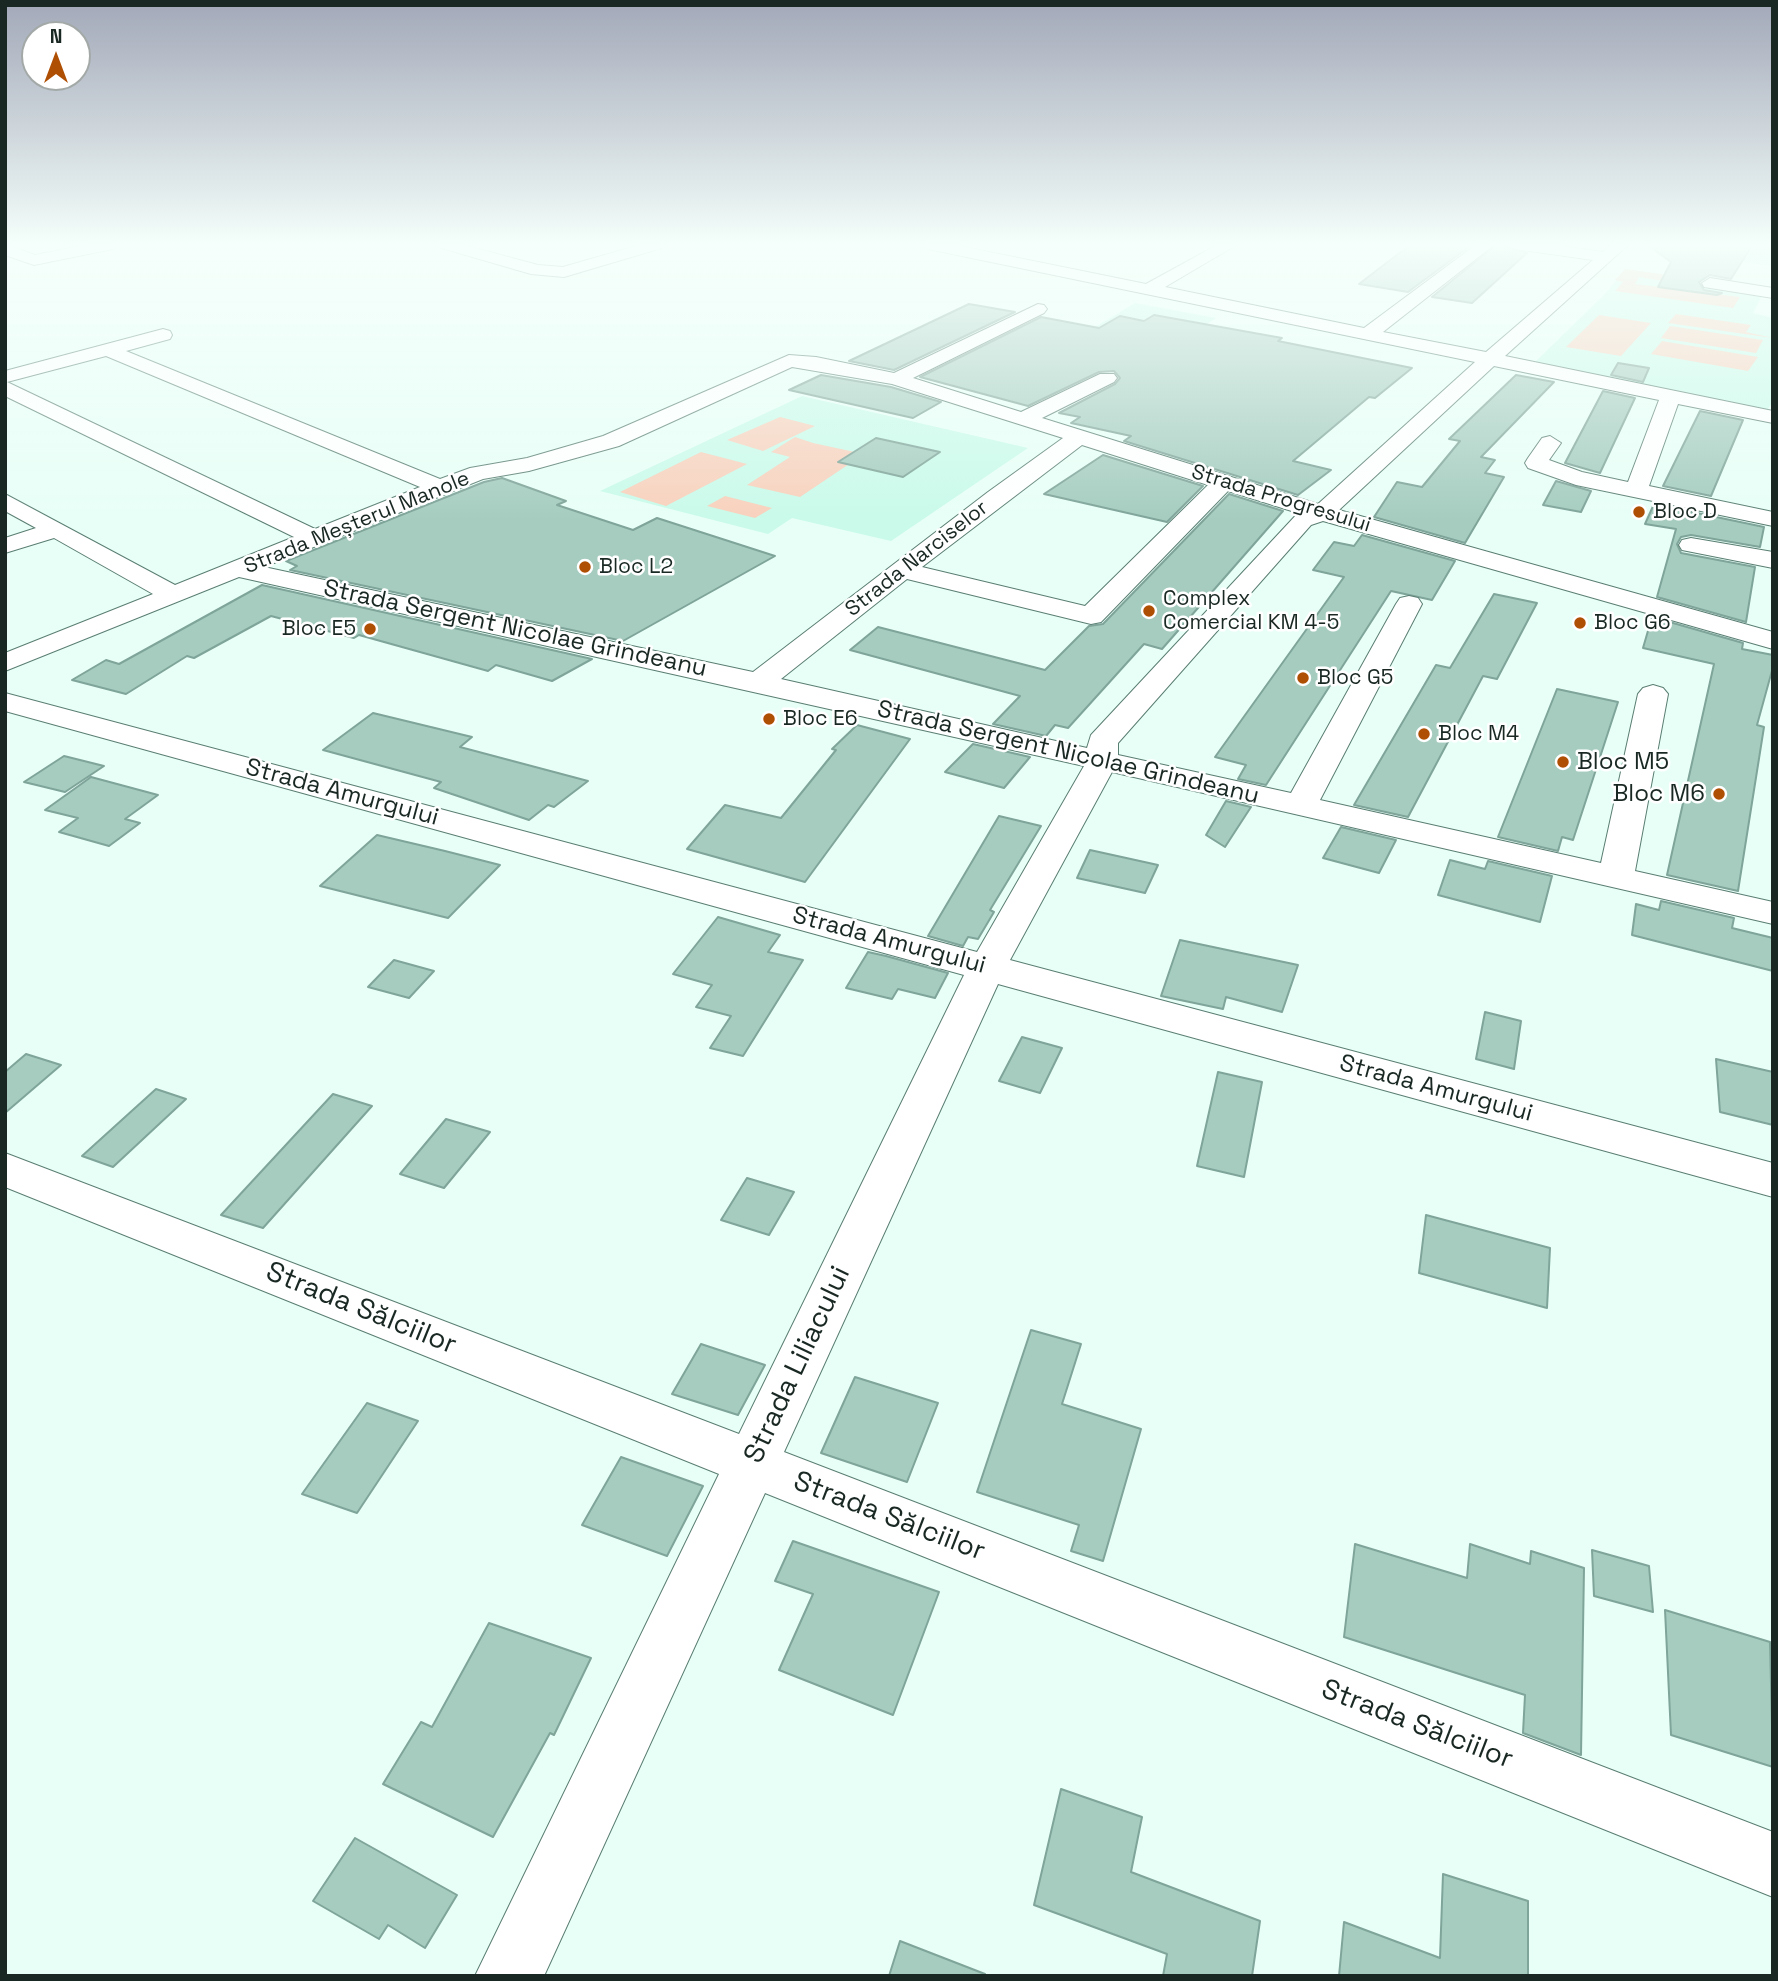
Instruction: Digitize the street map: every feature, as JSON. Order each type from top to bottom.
[{"type":"street","points":[[5,377],[158,336]]},
{"type":"street","points":[[896,379],[982,336]]},
{"type":"street","points":[[1312,336],[1671,396],[1773,417]]},
{"type":"street","points":[[1380,336],[1458,352],[1482,365]]},
{"type":"street","points":[[1162,715],[1318,532],[1324,524],[1322,513],[1515,336]]},
{"type":"street","points":[[108,350],[440,486]]},
{"type":"street","name":"Strada Progresului","points":[[789,361],[816,363],[896,379],[1322,513],[1773,642]]},
{"type":"street","name":"Strada Meșterul Manole","points":[[5,663],[240,570],[440,486],[478,473],[529,464],[611,441],[789,361]]},
{"type":"street","points":[[1021,420],[1107,379]]},
{"type":"street","points":[[5,388],[315,538]]},
{"type":"street","points":[[1636,491],[1671,396]]},
{"type":"street","name":"Strada Narciselor","points":[[757,683],[901,570],[1079,438]]},
{"type":"street","points":[[1549,443],[1536,463],[1576,478],[1773,519]]},
{"type":"street","points":[[901,570],[1091,616],[1224,482]]},
{"type":"street","points":[[5,500],[174,595]]},
{"type":"street","name":"Strada Liliacului","points":[[509,1976],[987,967],[1121,752],[1102,743],[1288,534],[1302,520],[1322,513]]},
{"type":"street","points":[[5,546],[57,529]]},
{"type":"street","points":[[1691,545],[1773,560]]},
{"type":"street","name":"Strada Sergent Nicolae Grindeanu","points":[[240,570],[757,683],[1121,752],[1300,806],[1773,913]]},
{"type":"street","points":[[1300,806],[1409,604]]},
{"type":"street","points":[[1616,877],[1653,694]]},
{"type":"street","name":"Strada Amurgului","points":[[5,702],[1773,1180]]},
{"type":"street","name":"Strada Sălciilor","points":[[5,1169],[1773,1865]]},
{"type":"shaded area","points":[[1080,336],[1188,336],[1162,353]]},
{"type":"shaded area","points":[[1561,336],[1773,336],[1773,402],[1767,410],[1535,362]]},
{"type":"shaded area","points":[[1577,336],[1639,336],[1621,356],[1566,347]]},
{"type":"shaded area","points":[[1739,336],[1763,340],[1756,353],[1661,338]]},
{"type":"shaded area","points":[[1662,341],[1758,357],[1748,371],[1651,354]]},
{"type":"shaded area","points":[[802,396],[1028,448],[891,541],[792,518],[768,534],[600,491]]},
{"type":"shaded area","points":[[780,417],[815,426],[763,451],[727,440]]},
{"type":"shaded area","points":[[795,437],[864,454],[800,497],[747,485],[790,457],[771,452]]},
{"type":"shaded area","points":[[701,452],[747,464],[666,506],[620,492]]},
{"type":"shaded area","points":[[725,496],[772,508],[755,518],[707,506]]},
{"type":"building","points":[[901,336],[964,336],[894,370],[849,361]]},
{"type":"building","points":[[1002,336],[1273,336],[1282,338],[1278,341],[1412,368],[1375,398],[1369,397],[1293,461],[1331,470],[1298,495],[1124,441],[1131,436],[1071,423],[1080,417],[1059,413],[1115,384],[1120,378],[1114,371],[1099,372],[1028,406],[920,377]]},
{"type":"building","points":[[1618,363],[1649,368],[1643,382],[1611,375]]},
{"type":"building","points":[[821,375],[891,387],[941,402],[913,418],[789,390]]},
{"type":"building","points":[[1516,375],[1554,382],[1481,457],[1495,460],[1485,473],[1504,477],[1465,543],[1374,517],[1397,482],[1422,487],[1460,441],[1449,439]]},
{"type":"building","points":[[1603,391],[1635,398],[1600,473],[1565,463]]},
{"type":"building","points":[[1700,411],[1743,420],[1711,496],[1663,486]]},
{"type":"building","points":[[876,438],[940,452],[903,477],[838,462]]},
{"type":"building","points":[[1103,455],[1203,486],[1167,522],[1044,494]]},
{"type":"building","points":[[502,478],[566,501],[557,505],[633,530],[657,518],[775,556],[623,641],[290,570],[297,566],[286,561],[484,482]]},
{"type":"building","points":[[1556,481],[1591,491],[1581,512],[1543,505]]},
{"type":"building","name":"Complex Comercial KM 4-5","points":[[1229,494],[1283,511],[1162,649],[1144,644],[1068,728],[1055,725],[1046,736],[993,724],[1020,696],[850,650],[878,627],[1045,670],[1089,626],[1103,624]]},
{"type":"building","points":[[1654,504],[1764,527],[1760,547],[1691,535],[1681,537],[1677,544],[1681,553],[1755,567],[1746,622],[1657,597],[1676,529],[1645,524]]},
{"type":"building","name":"Bloc G5","points":[[1362,535],[1455,561],[1432,600],[1391,591],[1266,785],[1238,779],[1246,765],[1215,757],[1344,577],[1313,570],[1334,542],[1354,546]]},
{"type":"building","points":[[262,585],[592,659],[552,681],[496,665],[488,671],[359,635],[354,638],[271,616],[194,658],[187,656],[126,694],[72,680],[106,660],[119,664]]},
{"type":"building","name":"Bloc M4","points":[[1494,594],[1537,603],[1497,679],[1483,676],[1408,817],[1354,805],[1436,665],[1450,668]]},
{"type":"building","points":[[1652,617],[1743,643],[1742,649],[1773,655],[1773,667],[1757,725],[1764,727],[1738,891],[1667,875],[1714,664],[1643,648]]},
{"type":"building","name":"Bloc M5","points":[[1557,689],[1618,702],[1573,840],[1562,837],[1558,851],[1498,837]]},
{"type":"building","points":[[373,713],[472,737],[460,747],[588,781],[554,807],[548,805],[529,820],[434,788],[441,782],[323,750]]},
{"type":"building","points":[[857,725],[910,739],[805,882],[687,849],[725,805],[781,818],[836,750],[832,749]]},
{"type":"building","points":[[973,744],[1030,757],[1004,788],[945,772]]},
{"type":"building","points":[[64,756],[104,766],[65,792],[24,782]]},
{"type":"building","points":[[91,777],[158,795],[125,819],[140,823],[109,846],[59,832],[78,818],[45,810]]},
{"type":"building","points":[[1226,801],[1251,807],[1225,847],[1206,835]]},
{"type":"building","points":[[999,816],[1041,826],[990,910],[994,912],[978,939],[968,937],[963,946],[928,936]]},
{"type":"building","points":[[1341,827],[1396,840],[1379,873],[1323,858]]},
{"type":"building","points":[[377,835],[500,865],[448,918],[320,886]]},
{"type":"building","points":[[1090,850],[1158,865],[1145,893],[1077,878]]},
{"type":"building","points":[[1450,860],[1485,869],[1488,861],[1552,876],[1540,922],[1438,895]]},
{"type":"building","points":[[1661,901],[1734,918],[1732,928],[1773,938],[1773,971],[1632,935],[1636,904],[1659,910]]},
{"type":"building","points":[[718,917],[780,935],[768,952],[803,960],[743,1056],[710,1048],[731,1016],[696,1007],[712,985],[673,974]]},
{"type":"building","points":[[1180,940],[1298,965],[1282,1012],[1226,997],[1223,1009],[1161,996]]},
{"type":"building","points":[[868,952],[948,973],[935,998],[898,989],[892,999],[846,988]]},
{"type":"building","points":[[394,960],[434,971],[409,998],[368,987]]},
{"type":"building","points":[[1485,1012],[1521,1021],[1514,1069],[1476,1059]]},
{"type":"building","points":[[1022,1037],[1062,1048],[1040,1093],[999,1081]]},
{"type":"building","points":[[26,1054],[61,1065],[5,1113],[5,1072]]},
{"type":"building","points":[[1716,1059],[1773,1072],[1773,1125],[1720,1112]]},
{"type":"building","points":[[1218,1072],[1262,1082],[1244,1177],[1197,1166]]},
{"type":"building","points":[[156,1089],[186,1099],[113,1167],[82,1156]]},
{"type":"building","points":[[333,1094],[372,1106],[263,1228],[221,1215]]},
{"type":"building","points":[[446,1119],[490,1132],[444,1188],[400,1174]]},
{"type":"building","points":[[747,1178],[794,1192],[769,1235],[721,1220]]},
{"type":"building","points":[[1426,1215],[1550,1248],[1547,1308],[1419,1273]]},
{"type":"building","points":[[1031,1330],[1081,1344],[1062,1404],[1141,1429],[1103,1561],[1071,1551],[1079,1525],[977,1492]]},
{"type":"building","points":[[701,1344],[765,1365],[738,1415],[672,1394]]},
{"type":"building","points":[[855,1377],[938,1403],[907,1482],[821,1453]]},
{"type":"building","points":[[367,1403],[418,1421],[357,1513],[302,1494]]},
{"type":"building","points":[[621,1457],[703,1486],[667,1556],[582,1525]]},
{"type":"building","points":[[793,1541],[939,1592],[893,1715],[779,1670],[813,1594],[775,1581]]},
{"type":"building","points":[[1355,1544],[1467,1578],[1470,1544],[1530,1564],[1531,1551],[1584,1568],[1581,1755],[1523,1733],[1525,1695],[1344,1637]]},
{"type":"building","points":[[1592,1550],[1649,1566],[1653,1612],[1594,1596]]},
{"type":"building","points":[[1665,1610],[1770,1642],[1773,1767],[1671,1735]]},
{"type":"building","points":[[489,1623],[591,1658],[554,1735],[550,1733],[493,1837],[383,1784],[421,1722],[432,1727]]},
{"type":"building","points":[[1061,1789],[1142,1817],[1131,1872],[1260,1921],[1252,1976],[1163,1976],[1167,1954],[1034,1905]]},
{"type":"building","points":[[355,1838],[457,1895],[425,1948],[388,1925],[379,1939],[313,1901]]},
{"type":"building","points":[[1443,1874],[1528,1901],[1528,1976],[1339,1976],[1344,1922],[1440,1958]]},
{"type":"building","points":[[900,1941],[985,1974],[985,1976],[889,1976]]},
{"type":"place","name":"Bloc D","points":[[1639,512]]},
{"type":"place","name":"Bloc L2","points":[[585,567]]},
{"type":"place","name":"Complex Comercial KM 4-5","points":[[1149,611]]},
{"type":"place","name":"Bloc G6","points":[[1580,623]]},
{"type":"place","name":"Bloc E5","points":[[370,629]]},
{"type":"place","name":"Bloc G5","points":[[1303,678]]},
{"type":"place","name":"Bloc E6","points":[[769,719]]},
{"type":"place","name":"Bloc M4","points":[[1424,734]]},
{"type":"place","name":"Bloc M5","points":[[1563,762]]},
{"type":"place","name":"Bloc M6","points":[[1719,794]]}]
